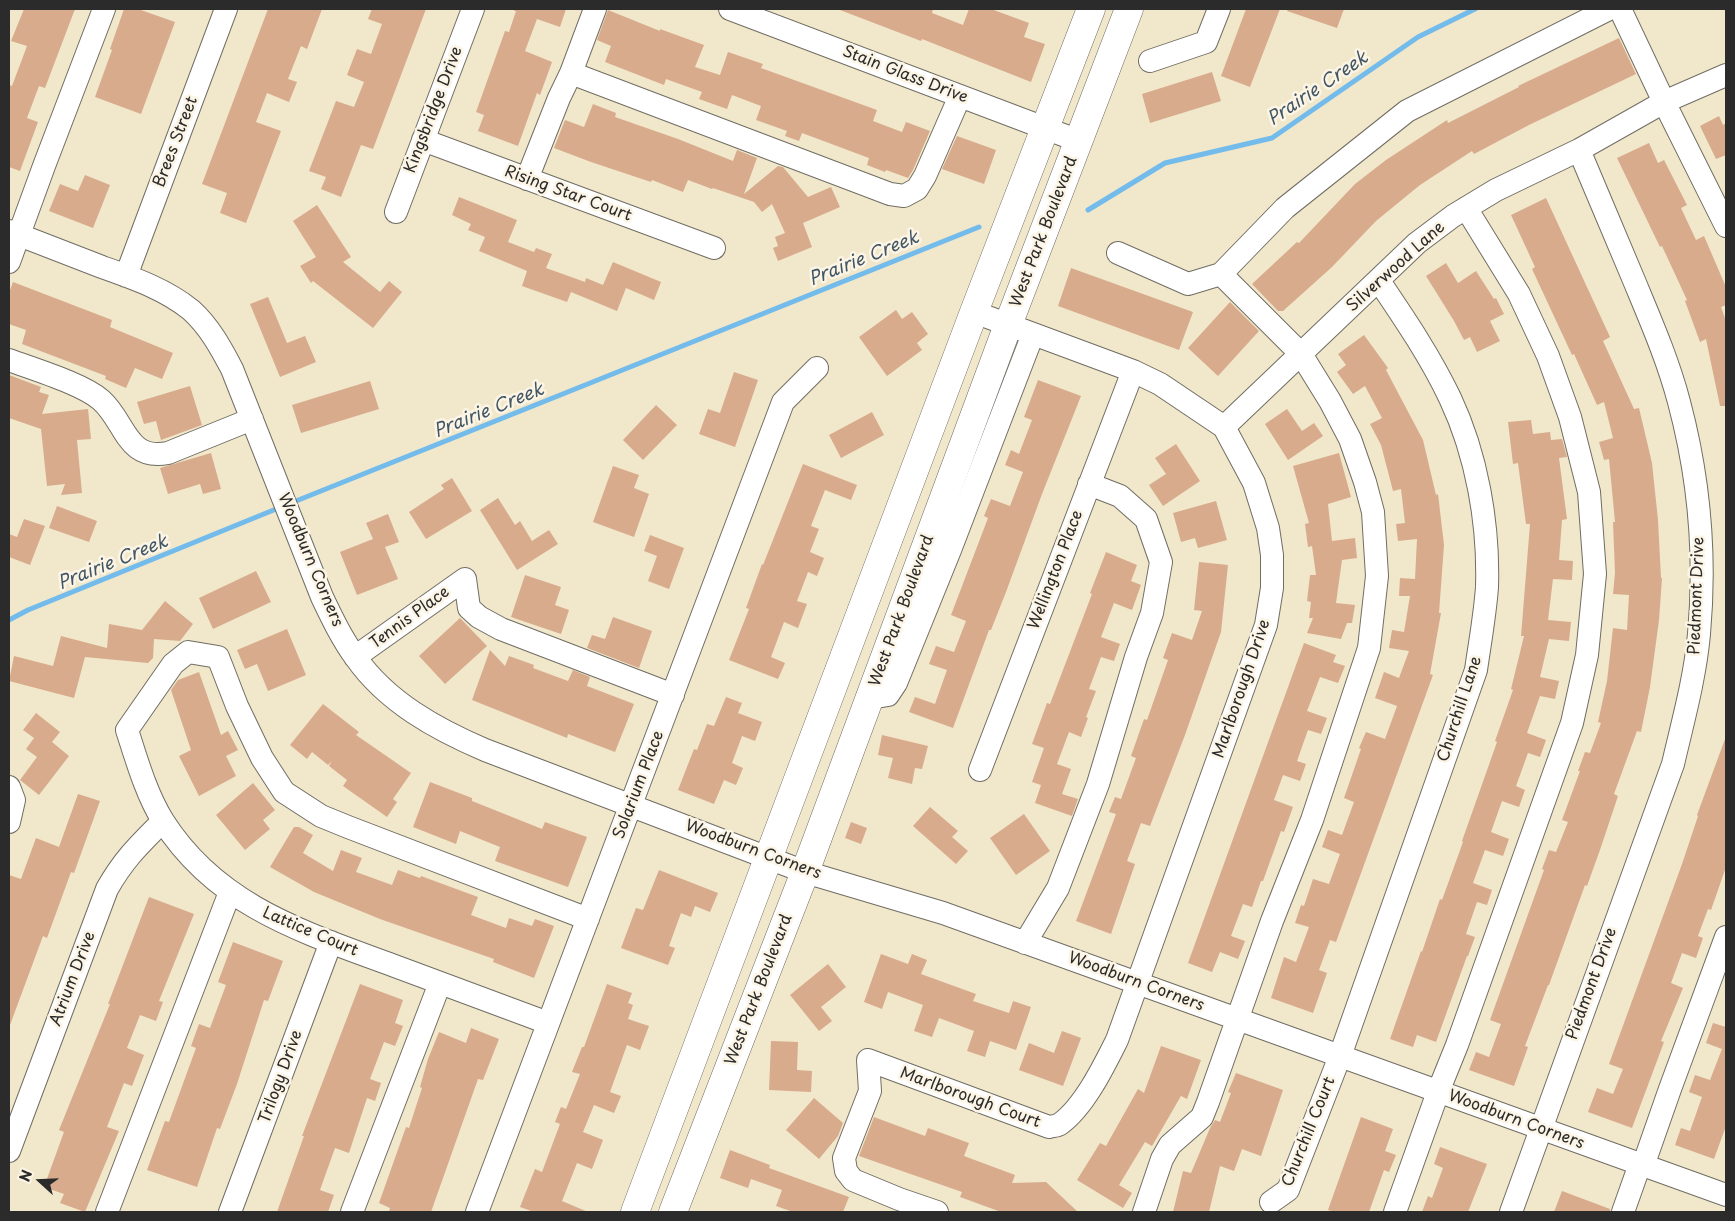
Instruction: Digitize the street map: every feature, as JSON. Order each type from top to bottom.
[{"type":"main road","points":[[635,1212],[974,312],[1091,9]]},
{"type":"main road","name":"West Park Boulevard","points":[[673,1212],[805,872],[870,698],[1021,330],[1079,141],[1129,9]]},
{"type":"street","points":[[9,262],[14,233],[104,9]]},
{"type":"street","name":"Brees Street","points":[[126,276],[226,9]]},
{"type":"street","name":"Kingsbridge Drive","points":[[396,212],[473,9]]},
{"type":"street","points":[[527,179],[595,9]]},
{"type":"street","name":"Stain Glass Drive","points":[[730,9],[1079,141]]},
{"type":"street","points":[[1118,253],[1188,284],[1221,274],[1286,208],[1407,111],[1609,9]]},
{"type":"street","points":[[1620,9],[1726,226]]},
{"type":"street","points":[[1150,61],[1206,42],[1214,10]]},
{"type":"street","points":[[571,73],[890,194],[904,196],[917,189],[926,176],[960,96]]},
{"type":"street","name":"Silverwood Lane","points":[[1224,427],[1417,243],[1466,208],[1496,190],[1578,150],[1664,102],[1726,75]]},
{"type":"street","name":"Rising Star Court","points":[[423,140],[714,248]]},
{"type":"street","name":"Piedmont Drive","points":[[1511,1212],[1672,764],[1691,689],[1699,634],[1702,553],[1691,449],[1668,369],[1645,307],[1578,150]]},
{"type":"street","points":[[1395,1212],[1477,990],[1572,723],[1587,655],[1596,574],[1589,492],[1570,417],[1548,356],[1519,294],[1466,208]]},
{"type":"street","name":"Woodburn Corners","points":[[14,233],[152,286],[175,298],[192,311],[206,326],[220,346],[232,369],[326,606],[355,658],[396,700],[452,736],[805,872],[943,913],[1726,1196]]},
{"type":"street","points":[[1144,1212],[1162,1159],[1170,1145],[1202,1117],[1272,921],[1315,812],[1369,648],[1377,576],[1373,512],[1365,482],[1350,439],[1330,400],[1302,354],[1221,274]]},
{"type":"street","name":"Churchill Lane","points":[[1340,1056],[1476,670],[1487,585],[1484,520],[1477,480],[1460,424],[1450,398],[1412,328],[1379,280]]},
{"type":"street","name":"Marlborough Drive","points":[[974,312],[1133,371],[1160,384],[1224,427],[1254,483],[1266,519],[1272,555],[1272,588],[1266,625],[1138,983]]},
{"type":"street","points":[[9,360],[79,387],[101,400],[134,445],[144,453],[155,455],[168,453],[252,418]]},
{"type":"street","name":"Solarium Place","points":[[477,1212],[783,402],[817,368]]},
{"type":"street","name":"Wellington Place","points":[[980,770],[1133,371]]},
{"type":"street","points":[[1026,943],[1058,888],[1095,792],[1136,657],[1152,613],[1161,562],[1146,519],[1120,496],[1090,484]]},
{"type":"street","name":"Tennis Place","points":[[355,658],[464,579],[469,608],[479,617],[501,629],[673,695]]},
{"type":"street","name":"Lattice Court","points":[[548,1023],[280,922],[230,892],[211,877],[194,859],[164,821],[151,797],[127,730],[172,664],[188,652],[218,657],[237,706],[262,758],[284,792],[330,820],[588,919]]},
{"type":"street","points":[[9,788],[14,800],[9,822]]},
{"type":"street","name":"Atrium Drive","points":[[9,1151],[107,890],[119,867],[136,847],[164,821]]},
{"type":"street","points":[[107,1212],[230,892]]},
{"type":"street","points":[[1623,1212],[1726,937]]},
{"type":"street","name":"Trilogy Drive","points":[[230,1212],[331,942]]},
{"type":"street","points":[[352,1212],[440,983]]},
{"type":"street","name":"Marlborough Court","points":[[937,1212],[852,1180],[846,1171],[844,1158],[870,1091],[868,1060],[1049,1127],[1059,1126],[1076,1108],[1100,1074],[1117,1040],[1138,983]]},
{"type":"street","name":"Churchill Court","points":[[1271,1202],[1288,1190],[1340,1056]]},
{"type":"building","points":[[24,9],[75,9],[45,88],[39,86],[27,118],[38,122],[20,171],[9,167],[9,85],[12,86],[27,46],[11,41]]},
{"type":"building","points":[[124,9],[138,9],[175,22],[141,114],[95,97]]},
{"type":"building","points":[[268,9],[322,9],[307,49],[301,46],[288,79],[297,82],[289,102],[267,93],[256,122],[281,131],[246,223],[220,213],[227,193],[202,184]]},
{"type":"building","points":[[372,9],[426,9],[373,149],[361,145],[341,197],[321,189],[326,177],[309,171],[336,101],[354,107],[364,82],[347,75],[357,49],[371,54],[382,24],[368,19]]},
{"type":"building","points":[[515,9],[566,9],[560,27],[537,19],[525,51],[552,62],[540,95],[537,93],[518,146],[478,131],[484,115],[476,112],[505,31],[509,32]]},
{"type":"building","points":[[840,9],[933,9],[932,13],[963,25],[969,9],[991,9],[1029,23],[1024,37],[1045,44],[1031,82]]},
{"type":"building","points":[[1246,9],[1280,9],[1250,87],[1221,76]]},
{"type":"building","points":[[1288,9],[1344,9],[1337,28],[1287,11]]},
{"type":"building","points":[[608,10],[660,31],[660,29],[704,45],[695,67],[720,75],[728,52],[763,64],[761,68],[877,110],[873,121],[902,132],[906,122],[930,131],[913,170],[908,178],[886,170],[885,172],[867,165],[869,158],[802,133],[799,141],[785,136],[787,131],[756,120],[761,106],[732,95],[727,109],[699,99],[702,92],[666,79],[664,85],[605,62],[611,46],[597,40]]},
{"type":"building","points":[[1619,38],[1636,74],[1529,125],[1474,154],[1472,151],[1420,185],[1376,221],[1332,267],[1283,311],[1278,311],[1252,284],[1297,242],[1299,243],[1355,184],[1386,160],[1447,120],[1448,123],[1518,86]]},
{"type":"building","points":[[1212,72],[1221,101],[1150,123],[1142,94]]},
{"type":"building","points":[[593,104],[616,113],[615,117],[733,161],[737,150],[757,158],[744,194],[778,166],[783,167],[808,197],[831,187],[840,207],[803,223],[812,247],[778,261],[773,248],[778,246],[775,237],[785,233],[772,204],[762,212],[754,202],[688,180],[683,192],[554,148],[565,120],[584,127]]},
{"type":"building","points":[[1719,116],[1723,125],[1726,123],[1726,155],[1716,159],[1700,126]]},
{"type":"building","points":[[957,136],[996,150],[984,184],[942,169]]},
{"type":"building","points":[[1649,143],[1658,163],[1664,160],[1687,205],[1681,208],[1696,240],[1704,236],[1726,287],[1726,305],[1721,307],[1726,321],[1726,406],[1720,406],[1706,339],[1700,342],[1685,301],[1687,300],[1617,158]]},
{"type":"building","points":[[85,175],[110,185],[93,228],[49,211],[60,184],[78,191]]},
{"type":"building","points":[[459,197],[517,220],[508,242],[534,252],[536,248],[552,254],[546,268],[585,282],[586,278],[603,285],[613,262],[661,282],[654,300],[626,288],[617,311],[571,292],[567,302],[522,286],[527,271],[479,251],[485,237],[468,230],[471,224],[452,215]]},
{"type":"building","points":[[1546,198],[1610,337],[1603,341],[1634,409],[1639,408],[1652,463],[1662,578],[1659,620],[1650,687],[1641,732],[1637,731],[1614,794],[1618,796],[1601,847],[1525,1046],[1528,1047],[1514,1086],[1469,1070],[1476,1052],[1489,1057],[1501,1024],[1490,1020],[1544,870],[1542,869],[1549,850],[1556,852],[1568,822],[1562,820],[1585,752],[1590,753],[1601,723],[1598,722],[1607,681],[1613,628],[1627,630],[1629,595],[1613,594],[1615,573],[1613,522],[1615,522],[1609,459],[1604,460],[1599,442],[1613,438],[1604,402],[1597,405],[1574,354],[1572,355],[1532,269],[1535,267],[1511,215]]},
{"type":"building","points":[[317,205],[351,257],[343,262],[380,292],[389,281],[402,292],[373,328],[313,281],[311,283],[300,266],[316,257],[293,221]]},
{"type":"building","points":[[1446,263],[1458,283],[1476,271],[1494,299],[1496,298],[1504,314],[1490,321],[1500,341],[1477,352],[1470,337],[1464,340],[1426,276]]},
{"type":"building","points":[[1071,268],[1193,312],[1179,350],[1058,306]]},
{"type":"building","points":[[13,282],[112,320],[110,327],[173,353],[162,379],[135,368],[126,388],[105,379],[106,376],[22,344],[26,330],[9,324],[9,293]]},
{"type":"building","points":[[268,297],[287,343],[305,336],[316,362],[280,377],[250,304]]},
{"type":"building","points":[[1230,302],[1259,331],[1218,376],[1188,348]]},
{"type":"building","points":[[896,310],[902,319],[912,312],[928,334],[917,343],[922,350],[887,376],[859,337]]},
{"type":"building","points":[[1364,335],[1388,368],[1386,370],[1423,440],[1436,495],[1438,494],[1444,545],[1439,613],[1441,613],[1430,674],[1433,675],[1336,942],[1330,940],[1319,970],[1327,973],[1313,1013],[1271,998],[1284,957],[1296,962],[1309,927],[1295,923],[1301,905],[1304,906],[1313,879],[1329,884],[1340,854],[1322,847],[1328,830],[1342,835],[1354,802],[1344,798],[1361,749],[1359,748],[1366,732],[1385,739],[1397,706],[1375,698],[1384,672],[1399,678],[1409,651],[1389,648],[1392,630],[1404,632],[1410,596],[1399,596],[1400,578],[1415,579],[1417,539],[1398,541],[1396,524],[1405,523],[1401,489],[1393,491],[1381,445],[1370,424],[1382,418],[1365,386],[1353,394],[1337,372],[1346,365],[1338,354]]},
{"type":"building","points":[[734,372],[758,380],[735,447],[699,434],[708,409],[720,413]]},
{"type":"building","points":[[9,375],[41,387],[39,392],[49,395],[42,414],[88,409],[91,439],[77,440],[82,493],[61,495],[65,484],[47,486],[41,429],[9,418]]},
{"type":"building","points":[[1038,380],[1081,396],[1006,592],[991,630],[989,630],[953,728],[909,712],[915,697],[935,704],[947,670],[929,664],[936,646],[954,652],[966,621],[951,615],[988,518],[984,516],[991,499],[1010,506],[1023,472],[1005,465],[1011,450],[1019,454],[1032,420],[1024,417]]},
{"type":"building","points":[[370,381],[379,409],[301,433],[292,405]]},
{"type":"building","points":[[190,386],[202,425],[161,440],[156,421],[144,424],[137,402]]},
{"type":"building","points":[[656,405],[677,425],[643,460],[623,440]]},
{"type":"building","points":[[1287,409],[1302,431],[1314,423],[1323,436],[1288,460],[1265,424]]},
{"type":"building","points":[[872,412],[884,435],[841,458],[829,435]]},
{"type":"building","points":[[1531,420],[1533,434],[1550,432],[1551,440],[1562,439],[1567,457],[1559,458],[1567,519],[1562,520],[1559,560],[1573,561],[1572,580],[1553,579],[1548,620],[1571,622],[1569,641],[1549,639],[1540,677],[1559,681],[1555,699],[1540,696],[1527,733],[1546,740],[1540,757],[1528,753],[1516,786],[1525,790],[1519,807],[1502,801],[1491,832],[1509,839],[1503,856],[1485,850],[1473,883],[1492,890],[1487,905],[1477,902],[1466,934],[1475,937],[1436,1042],[1417,1035],[1413,1047],[1390,1039],[1440,899],[1442,900],[1463,842],[1497,742],[1495,741],[1513,690],[1511,689],[1524,636],[1521,636],[1530,524],[1526,524],[1518,463],[1513,464],[1508,422]]},
{"type":"building","points":[[1176,444],[1200,481],[1163,506],[1149,485],[1166,474],[1155,458]]},
{"type":"building","points":[[211,453],[221,489],[203,494],[200,484],[168,494],[160,468]]},
{"type":"building","points":[[1339,453],[1351,497],[1328,504],[1332,541],[1355,538],[1357,558],[1342,560],[1336,603],[1355,605],[1352,623],[1347,623],[1341,639],[1307,633],[1313,618],[1309,618],[1311,602],[1307,601],[1310,575],[1316,575],[1312,546],[1308,547],[1305,524],[1309,523],[1293,466]]},
{"type":"building","points":[[803,464],[857,485],[851,500],[825,490],[811,526],[819,529],[810,552],[824,558],[817,576],[808,572],[797,601],[807,604],[798,628],[784,622],[771,657],[785,663],[778,679],[729,660],[749,609],[746,608],[762,564]]},
{"type":"building","points":[[613,466],[639,475],[634,488],[649,494],[634,537],[593,522]]},
{"type":"building","points":[[452,478],[472,511],[426,539],[409,512],[444,489],[441,485]]},
{"type":"building","points":[[498,498],[515,525],[520,521],[532,541],[549,530],[558,544],[517,570],[480,510]]},
{"type":"building","points":[[1216,501],[1227,540],[1198,548],[1195,538],[1181,542],[1173,513]]},
{"type":"building","points":[[57,506],[97,521],[89,542],[49,528]]},
{"type":"building","points":[[388,514],[399,542],[385,547],[398,579],[357,595],[340,552],[373,539],[366,523]]},
{"type":"building","points":[[24,519],[45,526],[30,565],[9,557],[9,534],[17,537]]},
{"type":"building","points":[[650,535],[684,548],[669,589],[648,581],[657,556],[644,551]]},
{"type":"building","points":[[1106,552],[1137,565],[1131,581],[1141,585],[1132,610],[1114,603],[1101,637],[1120,644],[1114,661],[1101,657],[1089,689],[1096,691],[1081,737],[1069,732],[1057,764],[1071,769],[1062,794],[1078,799],[1072,816],[1035,803],[1041,785],[1032,782],[1044,748],[1032,744],[1047,703],[1050,704]]},
{"type":"building","points":[[1199,562],[1228,565],[1221,632],[1185,735],[1150,826],[1141,823],[1127,861],[1135,864],[1111,934],[1076,921],[1116,814],[1109,812],[1115,797],[1121,799],[1136,758],[1131,756],[1144,719],[1147,720],[1168,660],[1163,658],[1172,633],[1192,640],[1202,611],[1194,610]]},
{"type":"building","points":[[256,571],[271,602],[213,629],[199,598]]},
{"type":"building","points":[[525,575],[561,587],[555,605],[569,610],[561,634],[511,617]]},
{"type":"building","points":[[165,601],[193,624],[180,641],[154,639],[153,658],[148,663],[85,657],[74,698],[9,681],[14,656],[53,666],[61,636],[107,648],[109,624],[142,630]]},
{"type":"building","points":[[613,617],[652,631],[639,668],[587,648],[592,635],[605,639]]},
{"type":"building","points":[[460,618],[487,646],[445,684],[419,656]]},
{"type":"building","points":[[287,629],[306,675],[268,691],[257,664],[245,669],[237,650]]},
{"type":"building","points":[[1304,643],[1336,655],[1333,662],[1345,666],[1338,683],[1320,677],[1307,711],[1327,718],[1321,734],[1308,730],[1297,761],[1306,764],[1300,781],[1283,775],[1274,800],[1293,807],[1284,832],[1281,831],[1252,907],[1243,904],[1231,936],[1245,941],[1238,959],[1220,952],[1212,972],[1188,963]]},
{"type":"building","points":[[490,650],[505,666],[509,656],[534,665],[533,668],[568,681],[573,670],[590,677],[587,686],[634,704],[615,752],[568,734],[567,738],[472,700]]},
{"type":"building","points":[[199,672],[221,735],[228,731],[238,750],[226,756],[236,776],[199,796],[179,756],[191,750],[171,690],[178,680]]},
{"type":"building","points":[[726,697],[742,703],[738,713],[762,722],[755,741],[742,736],[732,763],[743,768],[736,785],[724,780],[714,804],[678,790],[694,749],[697,750],[707,724],[714,726]]},
{"type":"building","points":[[323,704],[359,732],[356,735],[411,773],[393,799],[397,802],[387,817],[343,786],[347,780],[329,766],[332,761],[328,765],[312,752],[307,759],[290,745]]},
{"type":"building","points":[[36,713],[60,732],[52,742],[69,756],[39,795],[20,780],[37,757],[26,749],[34,738],[23,730]]},
{"type":"building","points":[[882,735],[928,746],[922,769],[915,768],[912,784],[888,778],[893,758],[878,755]]},
{"type":"building","points":[[1725,739],[1726,867],[1711,910],[1708,909],[1698,936],[1703,938],[1696,958],[1682,953],[1671,983],[1683,988],[1661,1041],[1664,1042],[1632,1128],[1588,1112],[1597,1088],[1613,1094],[1623,1069],[1609,1064],[1682,864],[1697,815]]},
{"type":"building","points":[[430,782],[542,829],[545,822],[587,837],[568,887],[495,861],[500,847],[460,831],[456,844],[413,827]]},
{"type":"building","points":[[253,783],[275,810],[263,820],[270,829],[245,850],[216,815]]},
{"type":"building","points":[[78,794],[100,801],[74,873],[71,872],[47,938],[43,936],[10,1025],[9,875],[21,879],[36,838],[59,847]]},
{"type":"building","points":[[930,807],[958,831],[952,837],[968,851],[956,864],[913,826]]},
{"type":"building","points":[[1024,814],[1050,851],[1016,875],[990,838]]},
{"type":"building","points":[[851,822],[867,828],[861,844],[845,838]]},
{"type":"building","points":[[294,827],[299,827],[313,835],[303,853],[333,871],[341,850],[362,858],[356,872],[392,885],[398,870],[420,878],[421,876],[478,897],[471,915],[506,928],[509,918],[532,926],[535,919],[554,926],[534,978],[493,962],[494,959],[380,919],[314,892],[270,867]]},
{"type":"building","points":[[659,870],[718,893],[710,912],[695,906],[691,917],[681,913],[669,946],[675,948],[668,965],[621,948],[636,908],[643,910]]},
{"type":"building","points":[[149,897],[194,914],[159,1001],[163,1002],[156,1021],[140,1015],[127,1048],[144,1055],[132,1086],[124,1083],[107,1127],[119,1131],[85,1212],[60,1203],[64,1194],[44,1187],[64,1132],[59,1130],[110,1004],[108,1004]]},
{"type":"building","points":[[233,942],[283,961],[268,1001],[264,1000],[237,1084],[220,1129],[217,1128],[197,1187],[147,1170],[165,1121],[169,1122],[196,1048],[191,1046],[199,1024],[210,1028],[226,985],[218,982]]},
{"type":"building","points":[[881,954],[908,964],[912,954],[927,960],[921,974],[976,994],[973,1001],[1009,1013],[1013,1001],[1031,1007],[1016,1050],[990,1041],[985,1057],[967,1051],[974,1031],[939,1018],[932,1037],[914,1031],[923,1005],[888,992],[882,1009],[864,1002]]},
{"type":"building","points":[[828,964],[846,987],[821,1007],[832,1021],[819,1031],[790,995]]},
{"type":"building","points":[[360,984],[403,1000],[395,1023],[403,1026],[395,1046],[384,1042],[370,1079],[381,1083],[375,1101],[367,1098],[349,1153],[335,1148],[320,1190],[334,1195],[328,1212],[277,1212],[304,1136],[302,1136]]},
{"type":"building","points":[[607,984],[632,993],[628,1003],[633,1005],[628,1019],[649,1026],[640,1050],[627,1045],[610,1092],[621,1096],[614,1113],[594,1105],[583,1132],[603,1140],[592,1169],[577,1163],[562,1201],[588,1212],[534,1212],[520,1207],[535,1169],[542,1172],[560,1124],[555,1122],[561,1107],[566,1109],[580,1074],[572,1072],[582,1047],[584,1047]]},
{"type":"building","points":[[1713,1023],[1726,1027],[1726,1126],[1714,1159],[1675,1145],[1681,1128],[1690,1131],[1702,1097],[1689,1092],[1695,1075],[1710,1080],[1722,1049],[1706,1043]]},
{"type":"building","points":[[471,1028],[499,1039],[483,1080],[478,1079],[431,1212],[389,1212],[390,1208],[379,1203],[406,1127],[409,1128],[422,1088],[420,1087],[428,1059],[439,1032],[466,1043]]},
{"type":"building","points":[[1062,1031],[1081,1038],[1063,1086],[1019,1070],[1029,1043],[1054,1053]]},
{"type":"building","points":[[771,1041],[798,1042],[797,1070],[812,1071],[811,1092],[769,1090]]},
{"type":"building","points":[[1161,1046],[1201,1060],[1187,1099],[1181,1096],[1152,1146],[1145,1142],[1119,1185],[1132,1193],[1123,1208],[1077,1180],[1100,1143],[1106,1146],[1138,1089],[1144,1093]]},
{"type":"building","points":[[1236,1073],[1283,1090],[1261,1156],[1242,1149],[1234,1171],[1220,1166],[1209,1212],[1173,1212],[1183,1171],[1191,1173],[1210,1128],[1215,1120],[1220,1122],[1231,1093],[1228,1092]]},
{"type":"building","points":[[814,1098],[843,1123],[838,1136],[819,1159],[786,1130]]},
{"type":"building","points":[[874,1117],[925,1136],[928,1128],[969,1143],[964,1156],[1015,1175],[1012,1183],[1046,1182],[1078,1212],[1001,1212],[960,1197],[962,1192],[859,1156]]},
{"type":"building","points":[[1361,1117],[1393,1129],[1385,1151],[1396,1155],[1389,1172],[1384,1170],[1369,1212],[1336,1212],[1328,1210]]},
{"type":"building","points":[[1440,1147],[1487,1164],[1468,1212],[1422,1212],[1428,1196],[1432,1198],[1443,1168],[1434,1164]]},
{"type":"building","points":[[730,1150],[770,1165],[769,1168],[849,1197],[843,1212],[793,1212],[776,1206],[782,1190],[751,1179],[748,1188],[720,1178]]},
{"type":"building","points":[[1562,1191],[1610,1209],[1610,1212],[1554,1212]]},
{"type":"waterway","name":"Prairie Creek","points":[[1088,210],[1165,163],[1272,138],[1418,37],[1475,9]]},
{"type":"waterway","name":"Prairie Creek","points":[[291,503],[979,227]]},
{"type":"waterway","name":"Prairie Creek","points":[[9,620],[28,610],[281,507]]}]
